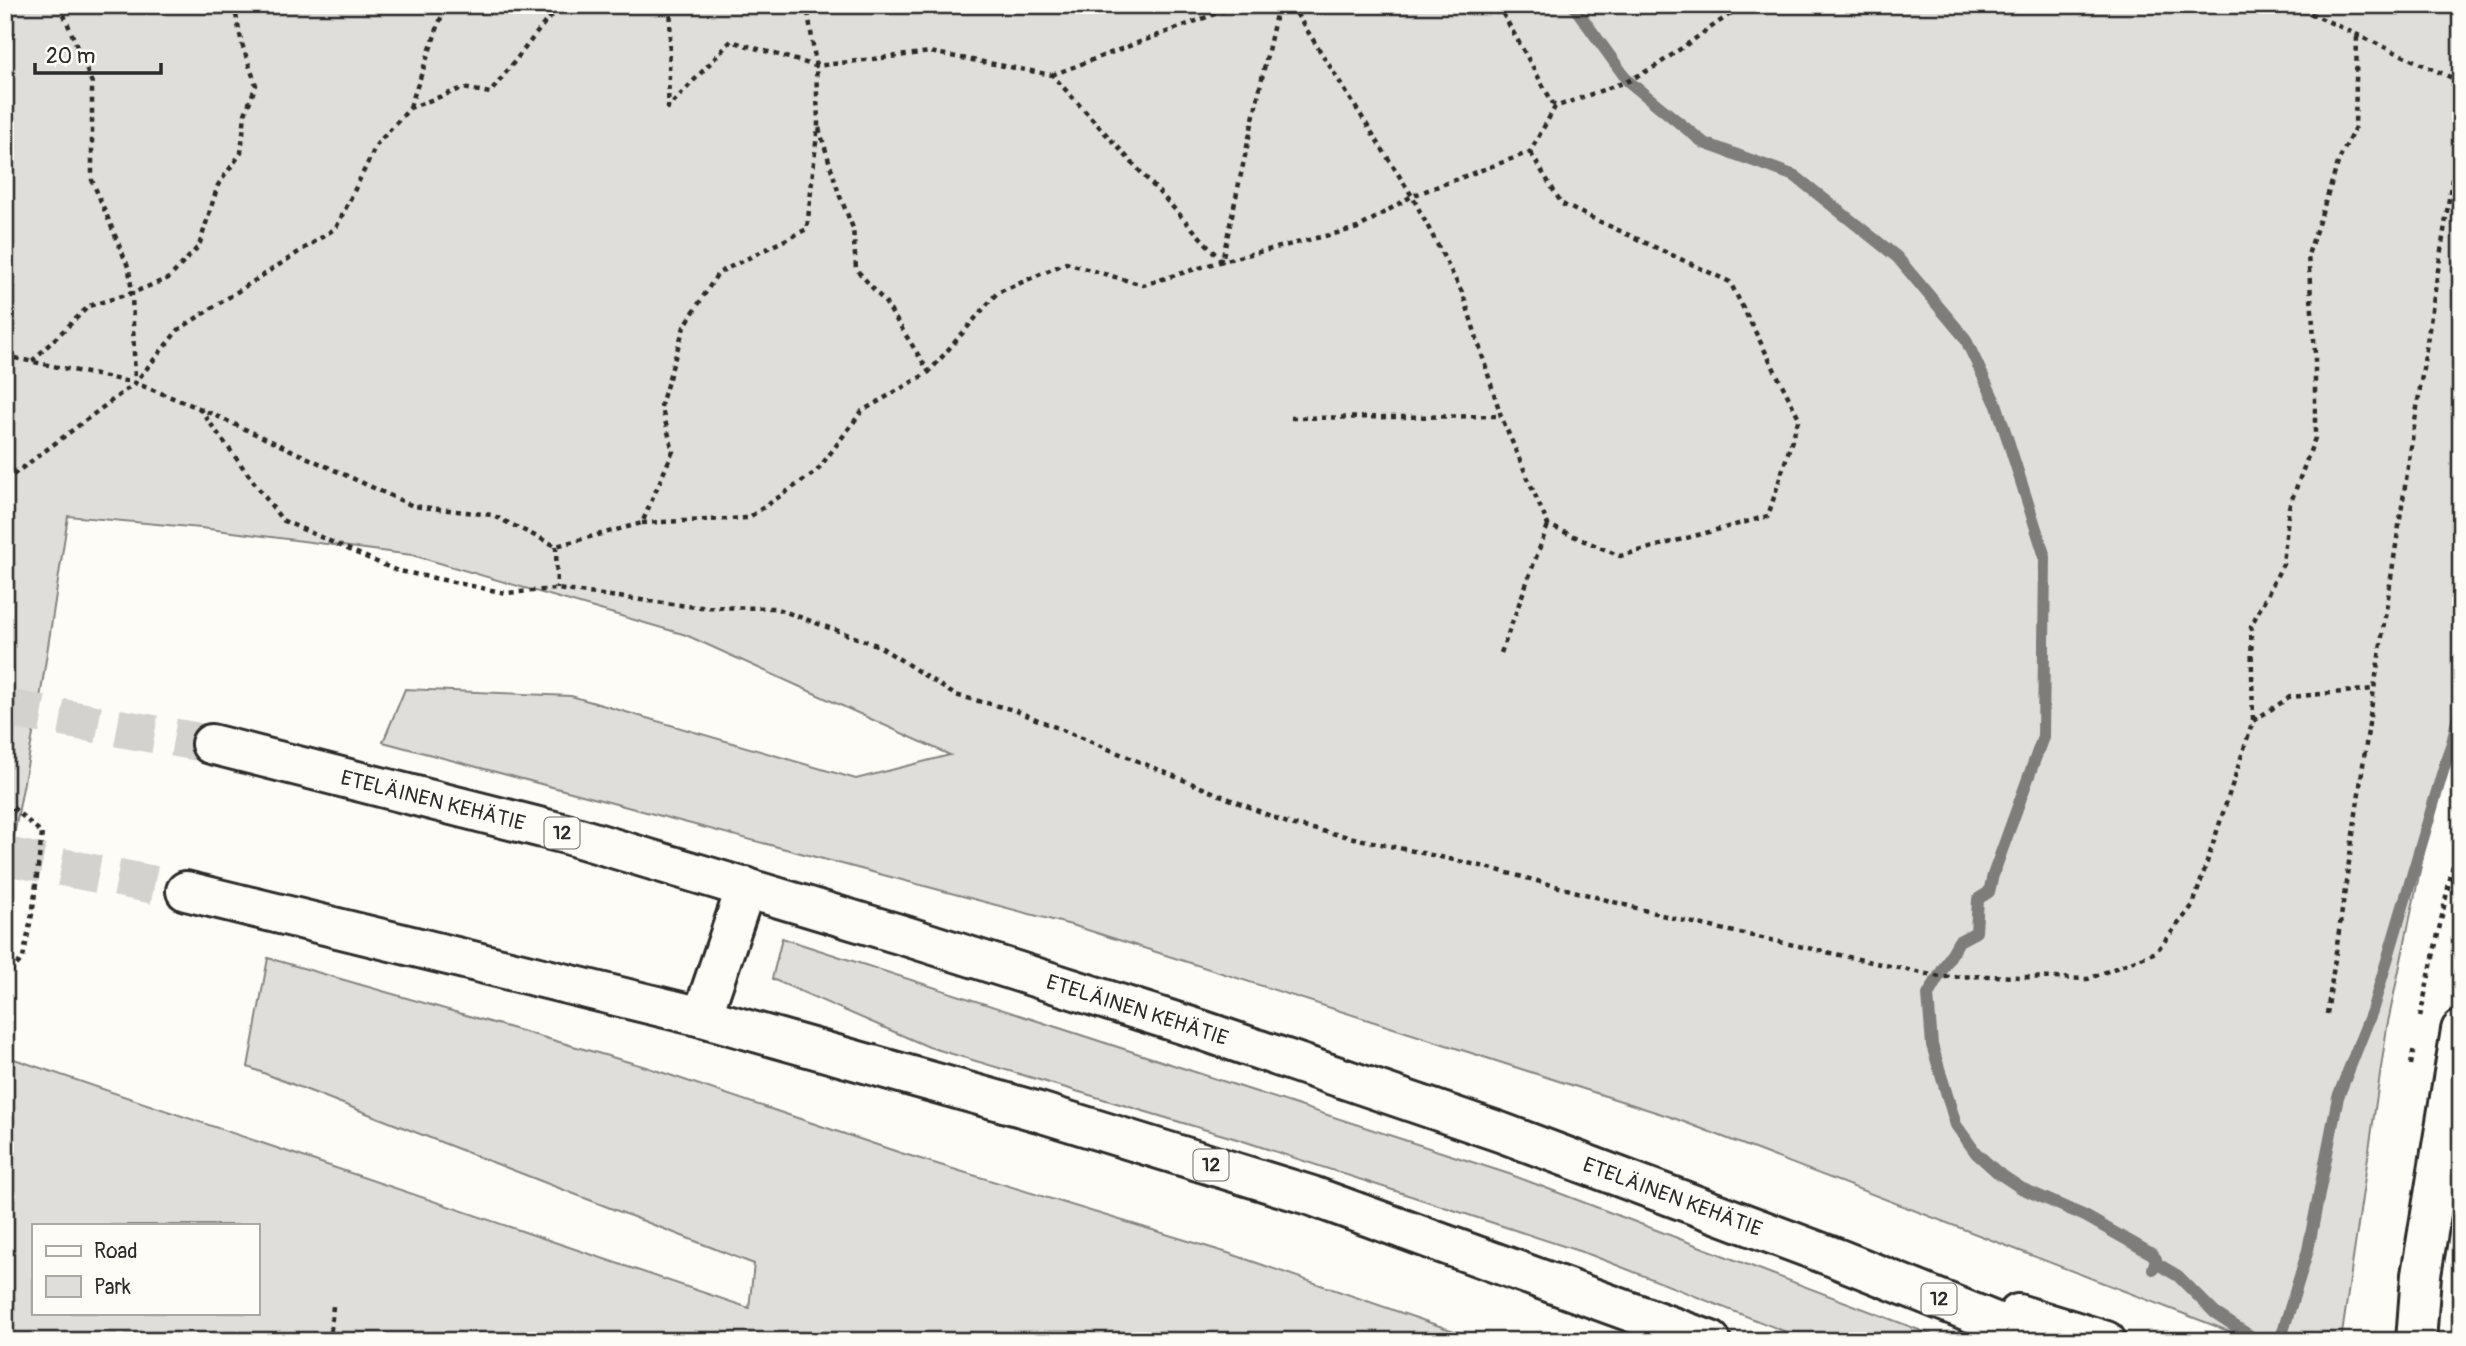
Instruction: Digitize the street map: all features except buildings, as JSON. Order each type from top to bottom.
[{"type":"main road","name":"ETELÄINEN KEHÄTIE","points":[[211,744],[566,834],[746,887],[1201,1030],[1474,1123],[1836,1258],[2043,1341]]},
{"type":"main road","points":[[702,1017],[746,887]]},
{"type":"main road","name":"12","points":[[186,891],[702,1017],[1039,1112],[1312,1196],[1711,1341]]},
{"type":"main road","points":[[2416,1341],[2421,1275],[2461,1030]]},
{"type":"main road","points":[[1836,1258],[2106,1341]]},
{"type":"path","points":[[60,5],[93,83],[92,180],[129,270],[135,383]]},
{"type":"path","points":[[32,361],[89,306],[169,278],[199,246],[218,184],[241,153],[245,114],[256,85],[242,44],[234,5]]},
{"type":"path","points":[[5,481],[135,383],[178,330],[336,228],[377,144],[410,108],[443,12],[443,5]]},
{"type":"path","points":[[410,108],[463,88],[490,93],[546,21],[566,5]]},
{"type":"path","points":[[671,5],[668,108],[731,41],[816,66],[930,52],[1052,75],[1239,5]]},
{"type":"path","points":[[642,523],[673,450],[660,405],[684,327],[718,273],[807,229],[818,124],[816,66],[807,5]]},
{"type":"path","points":[[1222,261],[1278,5]]},
{"type":"path","points":[[1291,5],[1412,196],[1463,294],[1501,416],[1548,525],[1620,556],[1768,516],[1798,418],[1730,282],[1562,204],[1530,152]]},
{"type":"path","points":[[1498,5],[1555,107]]},
{"type":"path","points":[[5,356],[135,383],[200,408],[413,506],[492,515],[556,545],[642,523],[748,518],[817,471],[862,411],[929,372],[998,293],[1066,262],[1143,285],[1222,261],[1357,228],[1412,196],[1530,152],[1555,107],[1637,76],[1656,66],[1743,5]]},
{"type":"path","points":[[2292,5],[2461,82]]},
{"type":"path","points":[[200,408],[282,520],[395,570],[506,593],[557,589],[695,607],[775,608],[879,646],[955,695],[1014,710],[1290,824],[1486,867],[1680,920],[1940,977],[2088,979],[2156,952],[2193,905],[2253,721],[2251,626],[2283,564],[2289,507],[2315,438],[2315,353],[2308,255],[2339,160],[2355,127],[2357,34]]},
{"type":"path","points":[[1052,75],[1222,261]]},
{"type":"path","points":[[2328,1014],[2374,690],[2461,120]]},
{"type":"path","points":[[818,124],[839,194],[853,228],[856,269],[885,302],[929,372]]},
{"type":"path","points":[[1291,418],[1501,416]]},
{"type":"path","points":[[1501,653],[1548,525]]},
{"type":"path","points":[[556,545],[557,589]]},
{"type":"path","points":[[2253,721],[2290,697],[2374,690]]},
{"type":"path","points":[[5,801],[42,833],[33,909],[23,958],[5,978]]},
{"type":"path","points":[[330,1341],[333,1306]]},
{"type":"green space","points":[[5,5],[2461,5],[2461,696],[2452,719],[2387,1027],[2341,1341],[2254,1341],[1671,1117],[1075,926],[383,742],[405,689],[571,696],[856,779],[950,755],[686,635],[412,555],[201,528],[68,516],[41,692],[5,883]]},
{"type":"green space","points":[[782,938],[1509,1174],[1948,1341],[1809,1341],[1591,1255],[1240,1140],[929,1047],[772,979]]},
{"type":"green space","points":[[268,958],[646,1067],[901,1153],[1231,1254],[1483,1341],[5,1341],[5,1038],[11,1058],[749,1308],[754,1264],[248,1067]]},
{"type":"green space","points":[[2461,1240],[2461,1341],[2457,1341],[2457,1267]]},
{"type":"waterway","points":[[1573,5],[1628,81],[1704,143],[1795,176],[1897,257],[1965,338],[1997,406],[2045,557],[2043,737],[1989,892],[1978,899],[1976,932],[1959,941],[1928,995],[1932,1045],[1956,1125],[1976,1153],[1997,1172],[2021,1188],[2085,1216],[2152,1254],[2156,1259],[2153,1269]]},
{"type":"waterway","points":[[2280,1341],[2308,1250],[2338,1097],[2372,1011],[2448,754],[2461,719]]},
{"type":"waterway","points":[[2156,1263],[2178,1276],[2215,1313],[2258,1341]]},
{"type":"tunnel","points":[[5,708],[211,744]]},
{"type":"tunnel","points":[[5,856],[186,891]]}]
